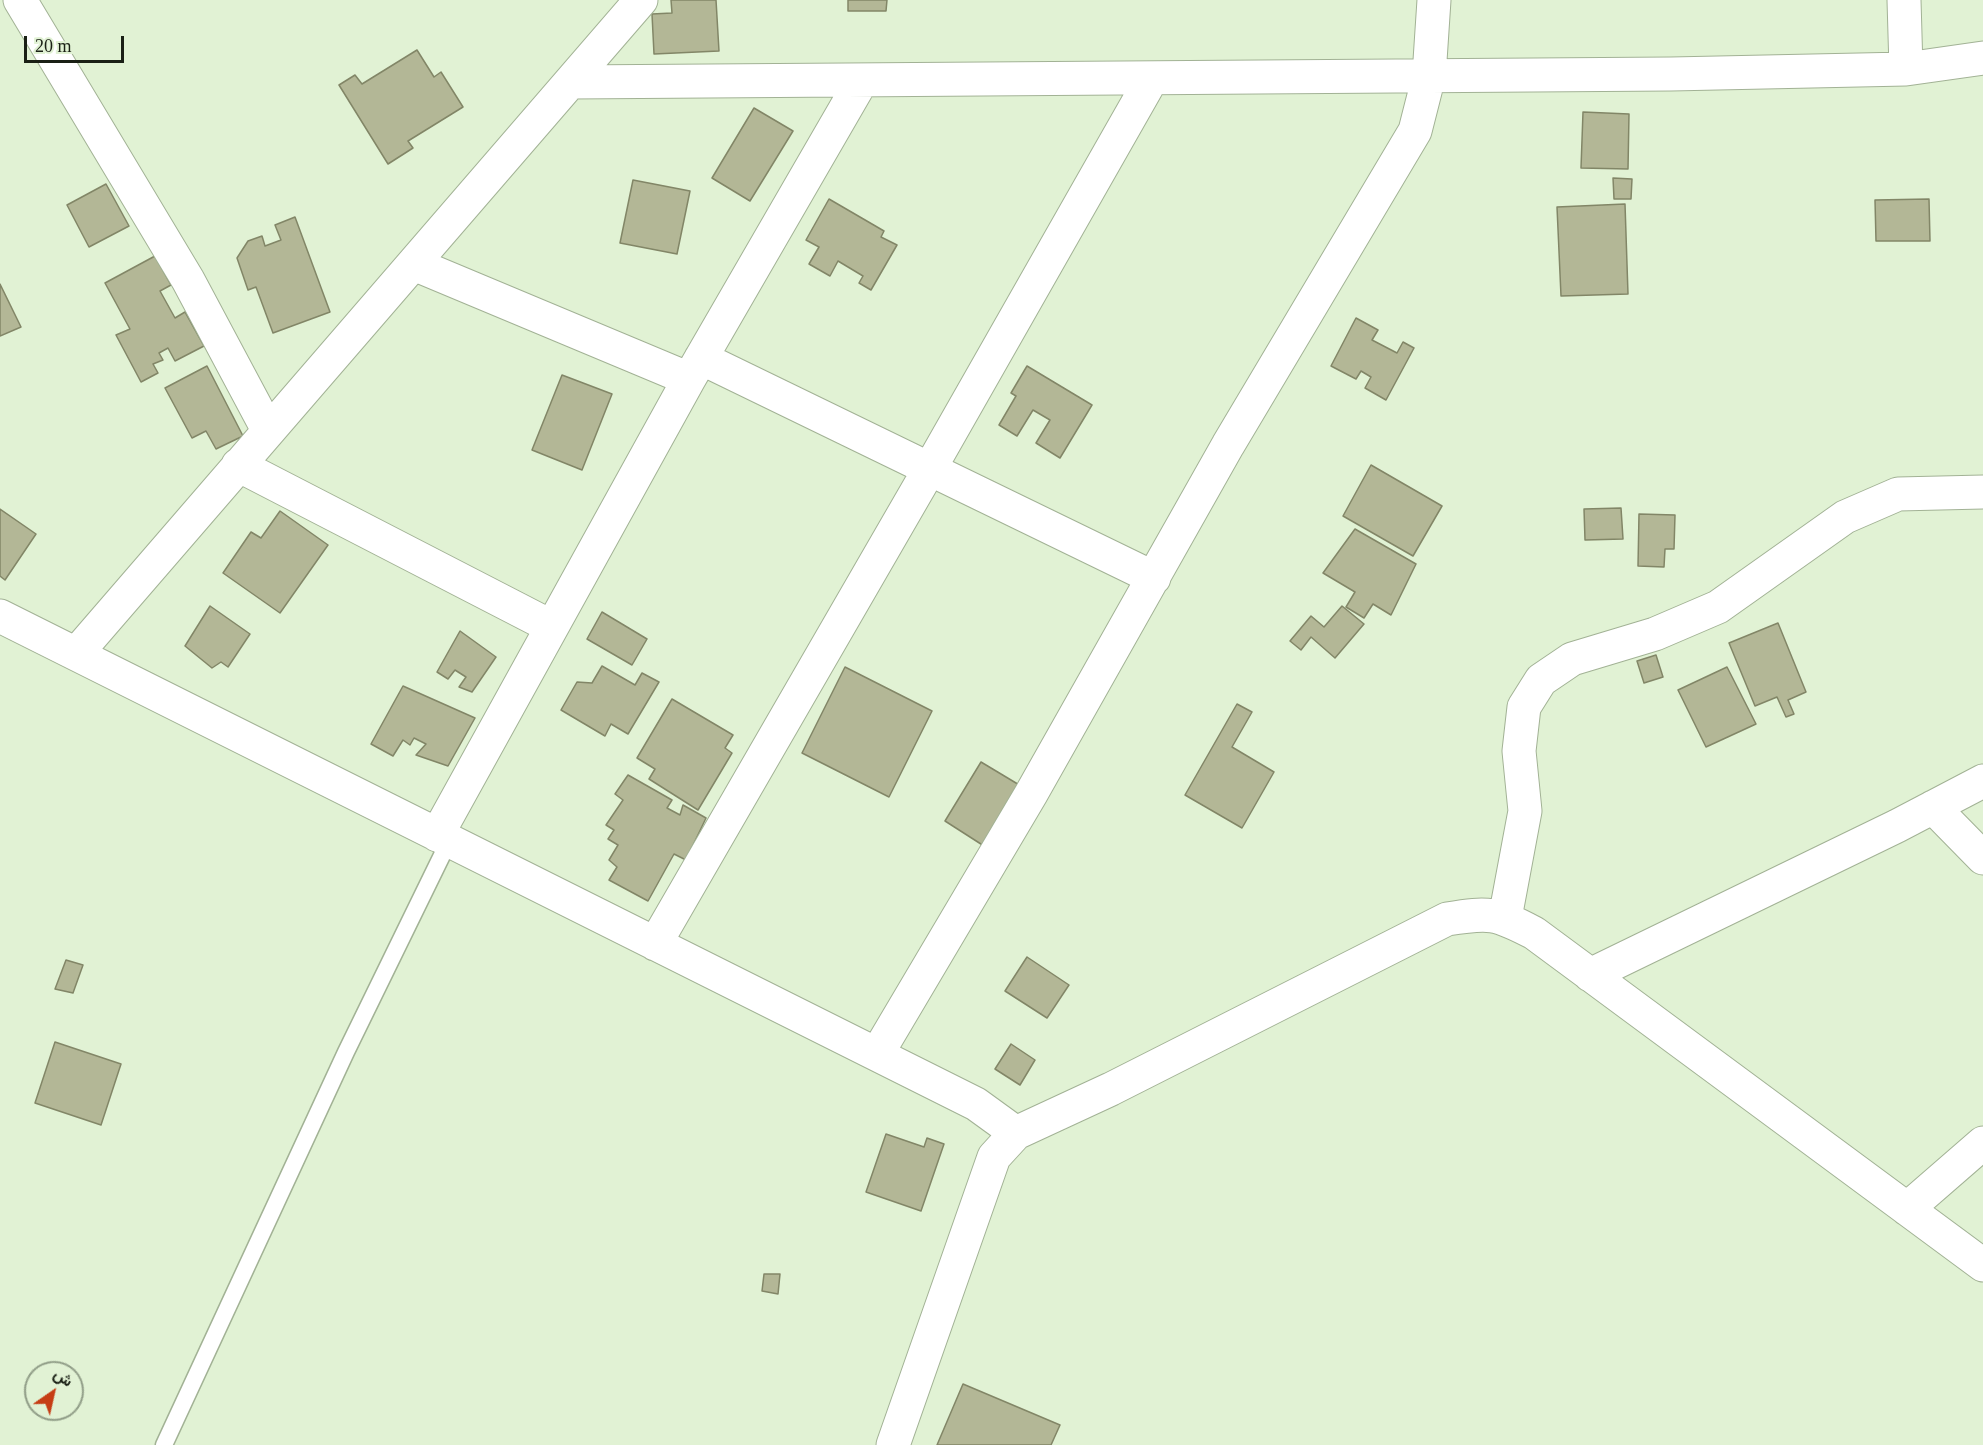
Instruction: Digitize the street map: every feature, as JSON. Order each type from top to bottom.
[{"type":"street","points":[[20,0],[188,280],[268,430]]},
{"type":"street","points":[[76,654],[641,0]]},
{"type":"street","points":[[877,1054],[1031,794],[1228,445],[1416,131],[1429,76],[1434,0]]},
{"type":"street","points":[[1904,0],[1906,69]]},
{"type":"street","points":[[571,82],[1429,76],[1906,69],[1983,58]]},
{"type":"street","points":[[655,944],[1152,78]]},
{"type":"street","points":[[443,838],[552,627],[695,369],[862,80]]},
{"type":"street","points":[[414,264],[695,369],[929,470],[1154,578]]},
{"type":"street","points":[[238,465],[552,627]]},
{"type":"street","points":[[1505,918],[1525,811],[1519,751],[1524,707],[1541,680],[1572,659],[1655,634],[1718,608],[1845,517],[1898,494],[1983,492]]},
{"type":"street","points":[[0,616],[976,1104],[1016,1133]]},
{"type":"street","points":[[1590,975],[1983,781]]},
{"type":"street","points":[[1933,807],[1983,858]]},
{"type":"street","points":[[892,1445],[994,1157],[1016,1133],[1111,1089],[1447,920],[1481,914],[1505,918],[1534,933],[1983,1265]]},
{"type":"street","points":[[1907,1209],[1983,1143]]},
{"type":"lane","points":[[164,1445],[443,838]]},
{"type":"building","points":[[671,0],[716,0],[719,51],[654,54],[652,14],[672,13]]},
{"type":"building","points":[[848,0],[887,0],[886,11],[848,11]]},
{"type":"building","points":[[417,50],[434,77],[441,72],[463,107],[408,141],[413,148],[388,164],[339,85],[355,75],[362,84]]},
{"type":"building","points":[[754,108],[793,131],[750,201],[712,178]]},
{"type":"building","points":[[1583,112],[1629,114],[1628,169],[1581,168]]},
{"type":"building","points":[[1613,178],[1632,179],[1631,199],[1614,199]]},
{"type":"building","points":[[633,180],[690,191],[677,254],[620,243]]},
{"type":"building","points":[[106,184],[129,226],[89,247],[67,205]]},
{"type":"building","points":[[829,199],[884,231],[881,237],[897,245],[871,290],[859,283],[863,276],[838,261],[830,276],[809,264],[819,247],[806,240]]},
{"type":"building","points":[[1929,199],[1930,241],[1876,241],[1875,200]]},
{"type":"building","points":[[1625,204],[1628,294],[1561,296],[1557,207]]},
{"type":"building","points":[[295,217],[330,312],[273,333],[256,287],[248,290],[237,258],[248,241],[262,236],[265,246],[281,240],[275,225]]},
{"type":"building","points":[[155,256],[171,285],[160,291],[175,318],[185,312],[204,346],[175,361],[168,348],[159,353],[163,360],[153,364],[158,373],[141,382],[116,335],[130,329],[105,283]]},
{"type":"building","points":[[0,284],[21,327],[0,336]]},
{"type":"building","points":[[1356,318],[1378,330],[1372,340],[1397,353],[1403,342],[1414,348],[1386,400],[1365,388],[1371,377],[1361,371],[1356,379],[1331,366]]},
{"type":"building","points":[[207,366],[243,436],[216,449],[206,431],[192,438],[165,388]]},
{"type":"building","points":[[1027,366],[1092,405],[1060,458],[1036,443],[1050,420],[1033,410],[1017,436],[999,425],[1016,396],[1011,393]]},
{"type":"building","points":[[562,375],[612,394],[582,470],[532,450]]},
{"type":"building","points":[[1371,465],[1442,506],[1413,556],[1343,516]]},
{"type":"building","points":[[1621,508],[1623,539],[1585,540],[1584,509]]},
{"type":"building","points":[[0,509],[36,534],[5,580],[0,576]]},
{"type":"building","points":[[280,511],[328,545],[280,613],[223,573],[251,532],[261,538]]},
{"type":"building","points":[[1639,514],[1675,515],[1674,549],[1665,549],[1664,567],[1638,566]]},
{"type":"building","points":[[1355,529],[1416,564],[1391,615],[1373,604],[1364,618],[1346,607],[1355,592],[1323,573]]},
{"type":"building","points":[[210,606],[250,634],[228,667],[221,662],[212,668],[185,646]]},
{"type":"building","points":[[1342,606],[1364,624],[1335,658],[1311,637],[1301,650],[1290,641],[1311,616],[1324,627]]},
{"type":"building","points":[[602,612],[647,639],[632,665],[587,639]]},
{"type":"building","points":[[1778,623],[1806,692],[1788,700],[1794,714],[1786,717],[1777,697],[1755,706],[1729,643]]},
{"type":"building","points":[[460,631],[496,657],[472,692],[459,687],[466,677],[455,670],[448,679],[437,672]]},
{"type":"building","points":[[1656,655],[1663,677],[1644,683],[1637,661]]},
{"type":"building","points":[[602,666],[635,685],[642,673],[659,682],[628,734],[611,724],[605,736],[561,710],[577,682],[592,683]]},
{"type":"building","points":[[845,667],[932,711],[889,797],[802,753]]},
{"type":"building","points":[[1727,667],[1756,724],[1706,747],[1678,690]]},
{"type":"building","points":[[403,686],[475,718],[448,766],[416,755],[426,744],[414,738],[410,745],[403,740],[393,756],[371,744]]},
{"type":"building","points":[[672,699],[733,735],[725,748],[732,753],[698,810],[649,779],[655,769],[637,758]]},
{"type":"building","points":[[1237,704],[1252,712],[1232,747],[1274,772],[1242,828],[1185,795]]},
{"type":"building","points":[[981,762],[1021,786],[984,846],[945,821]]},
{"type":"building","points":[[628,775],[672,800],[667,808],[680,815],[683,805],[706,818],[686,860],[674,854],[648,901],[609,880],[617,867],[609,860],[618,845],[608,839],[614,830],[606,825],[623,800],[615,794]]},
{"type":"building","points":[[1027,957],[1069,985],[1047,1018],[1005,991]]},
{"type":"building","points":[[66,960],[83,965],[73,993],[55,989]]},
{"type":"building","points":[[55,1042],[121,1064],[101,1125],[35,1103]]},
{"type":"building","points":[[1011,1044],[1035,1060],[1020,1085],[995,1069]]},
{"type":"building","points":[[886,1134],[924,1147],[927,1138],[944,1144],[921,1211],[866,1192]]},
{"type":"building","points":[[764,1274],[780,1274],[778,1294],[762,1291]]},
{"type":"building","points":[[963,1384],[1060,1425],[1051,1445],[937,1445]]}]
